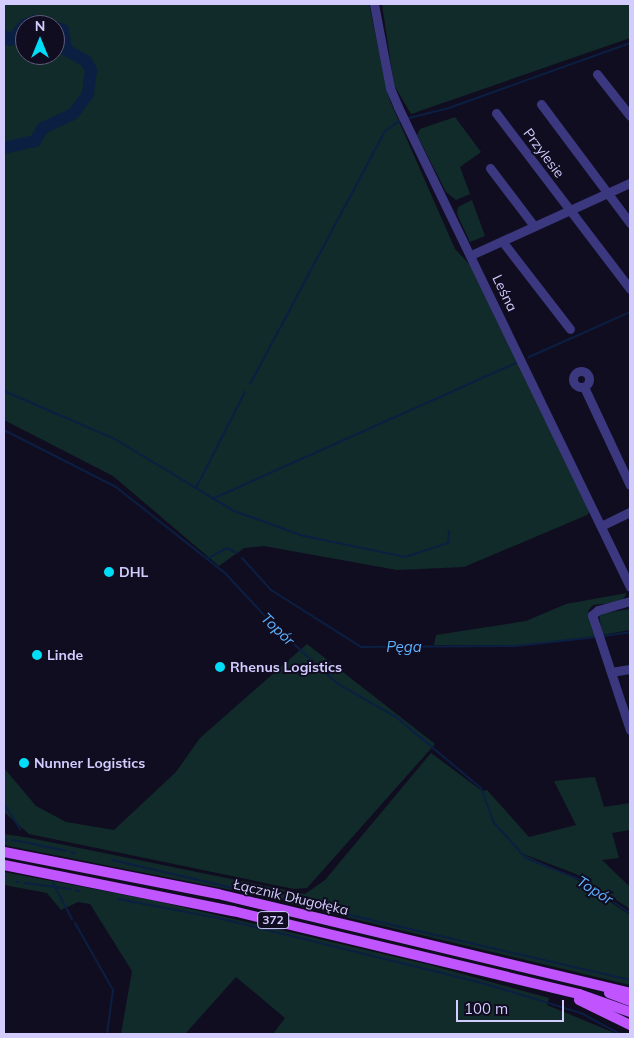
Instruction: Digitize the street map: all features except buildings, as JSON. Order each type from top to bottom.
[{"type":"main road","name":"Łącznik Długołęka","points":[[4,852],[218,894],[570,978]]},
{"type":"main road","name":"Łącznik Długołęka","points":[[4,865],[182,899],[540,985]]},
{"type":"main road","points":[[570,978],[630,992]]},
{"type":"main road","name":"372","points":[[570,978],[630,1001]]},
{"type":"main road","points":[[540,985],[630,1025]]},
{"type":"main road","name":"372","points":[[540,985],[630,1012]]},
{"type":"street","name":"Leśna","points":[[374,4],[390,88],[602,525],[630,588]]},
{"type":"street","points":[[598,74],[630,116]]},
{"type":"street","name":"Przylesie","points":[[541,104],[630,222]]},
{"type":"street","name":"Przylesie","points":[[496,113],[630,289]]},
{"type":"street","points":[[490,168],[534,226]]},
{"type":"street","points":[[471,254],[630,183]]},
{"type":"street","points":[[502,241],[570,329]]},
{"type":"street","points":[[584,387],[630,485]]},
{"type":"street","points":[[602,525],[630,512]]},
{"type":"street","points":[[630,601],[594,612],[630,730]]},
{"type":"street","points":[[612,672],[630,669]]},
{"type":"green space","points":[[4,4],[369,4],[390,101],[455,249],[473,268],[592,509],[587,515],[464,567],[397,570],[264,546],[244,548],[219,566],[113,476],[4,420]]},
{"type":"green space","points":[[382,4],[630,4],[630,38],[411,114],[394,85]]},
{"type":"green space","points":[[455,117],[481,152],[460,167],[470,194],[456,200],[446,192],[417,135],[420,129]]},
{"type":"green space","points":[[472,200],[485,236],[470,242],[457,214],[458,207]]},
{"type":"green space","points":[[627,593],[621,602],[593,605],[588,611],[596,636],[526,645],[434,645],[436,635],[526,621],[566,604]]},
{"type":"green space","points":[[630,609],[630,630],[602,635],[599,614]]},
{"type":"green space","points":[[307,644],[435,744],[307,888],[294,889],[29,834],[4,812],[4,768],[36,806],[66,822],[114,830],[176,772],[200,738]]},
{"type":"green space","points":[[431,753],[482,791],[487,790],[529,837],[576,825],[554,781],[595,777],[604,807],[630,803],[630,830],[612,833],[619,858],[602,860],[630,887],[630,909],[576,874],[518,852],[574,878],[630,915],[630,985],[242,892],[4,845],[4,834],[30,838],[305,894],[325,880]]},
{"type":"green space","points":[[4,872],[152,900],[430,965],[549,998],[547,1005],[617,1034],[273,1034],[285,1018],[236,977],[185,1034],[121,1034],[132,971],[90,904],[78,902],[61,910],[47,893],[4,885]]},
{"type":"waterway","points":[[4,36],[11,40],[15,36]]},
{"type":"waterway","points":[[4,148],[35,141],[43,128],[73,114],[88,94],[91,70],[86,61],[66,50],[65,43]]},
{"type":"waterway","points":[[409,118],[446,109],[630,43]]},
{"type":"waterway","points":[[250,384],[385,131],[401,120]]},
{"type":"waterway","points":[[529,357],[630,312]]},
{"type":"waterway","points":[[212,499],[518,362]]},
{"type":"waterway","points":[[4,391],[115,439],[234,511],[304,536],[405,557],[448,543],[449,531]]},
{"type":"waterway","points":[[196,488],[245,392]]},
{"type":"waterway","name":"Topór","points":[[4,430],[116,487],[225,573],[274,626],[338,684],[396,717],[481,788],[494,823],[526,858],[581,880],[630,913]]},
{"type":"waterway","name":"Pęga","points":[[207,559],[227,548],[237,553]]},
{"type":"waterway","name":"Pęga","points":[[242,558],[271,590],[361,647],[516,646],[596,637]]},
{"type":"waterway","name":"Pęga","points":[[603,636],[630,632]]},
{"type":"waterway","points":[[4,804],[20,829]]},
{"type":"waterway","points":[[12,840],[29,843]]},
{"type":"waterway","points":[[29,843],[66,851]]},
{"type":"waterway","points":[[71,852],[75,853]]},
{"type":"waterway","points":[[112,860],[630,980]]},
{"type":"waterway","points":[[25,883],[71,889]]},
{"type":"waterway","points":[[53,883],[72,919]]},
{"type":"waterway","points":[[118,899],[218,918],[479,982],[581,1013],[620,1034]]},
{"type":"waterway","points":[[75,923],[113,990],[107,1034]]},
{"type":"place","name":"DHL","points":[[109,572]]},
{"type":"place","name":"Linde","points":[[37,655]]},
{"type":"place","name":"Rhenus Logistics","points":[[220,667]]},
{"type":"place","name":"Nunner Logistics","points":[[24,763]]}]
